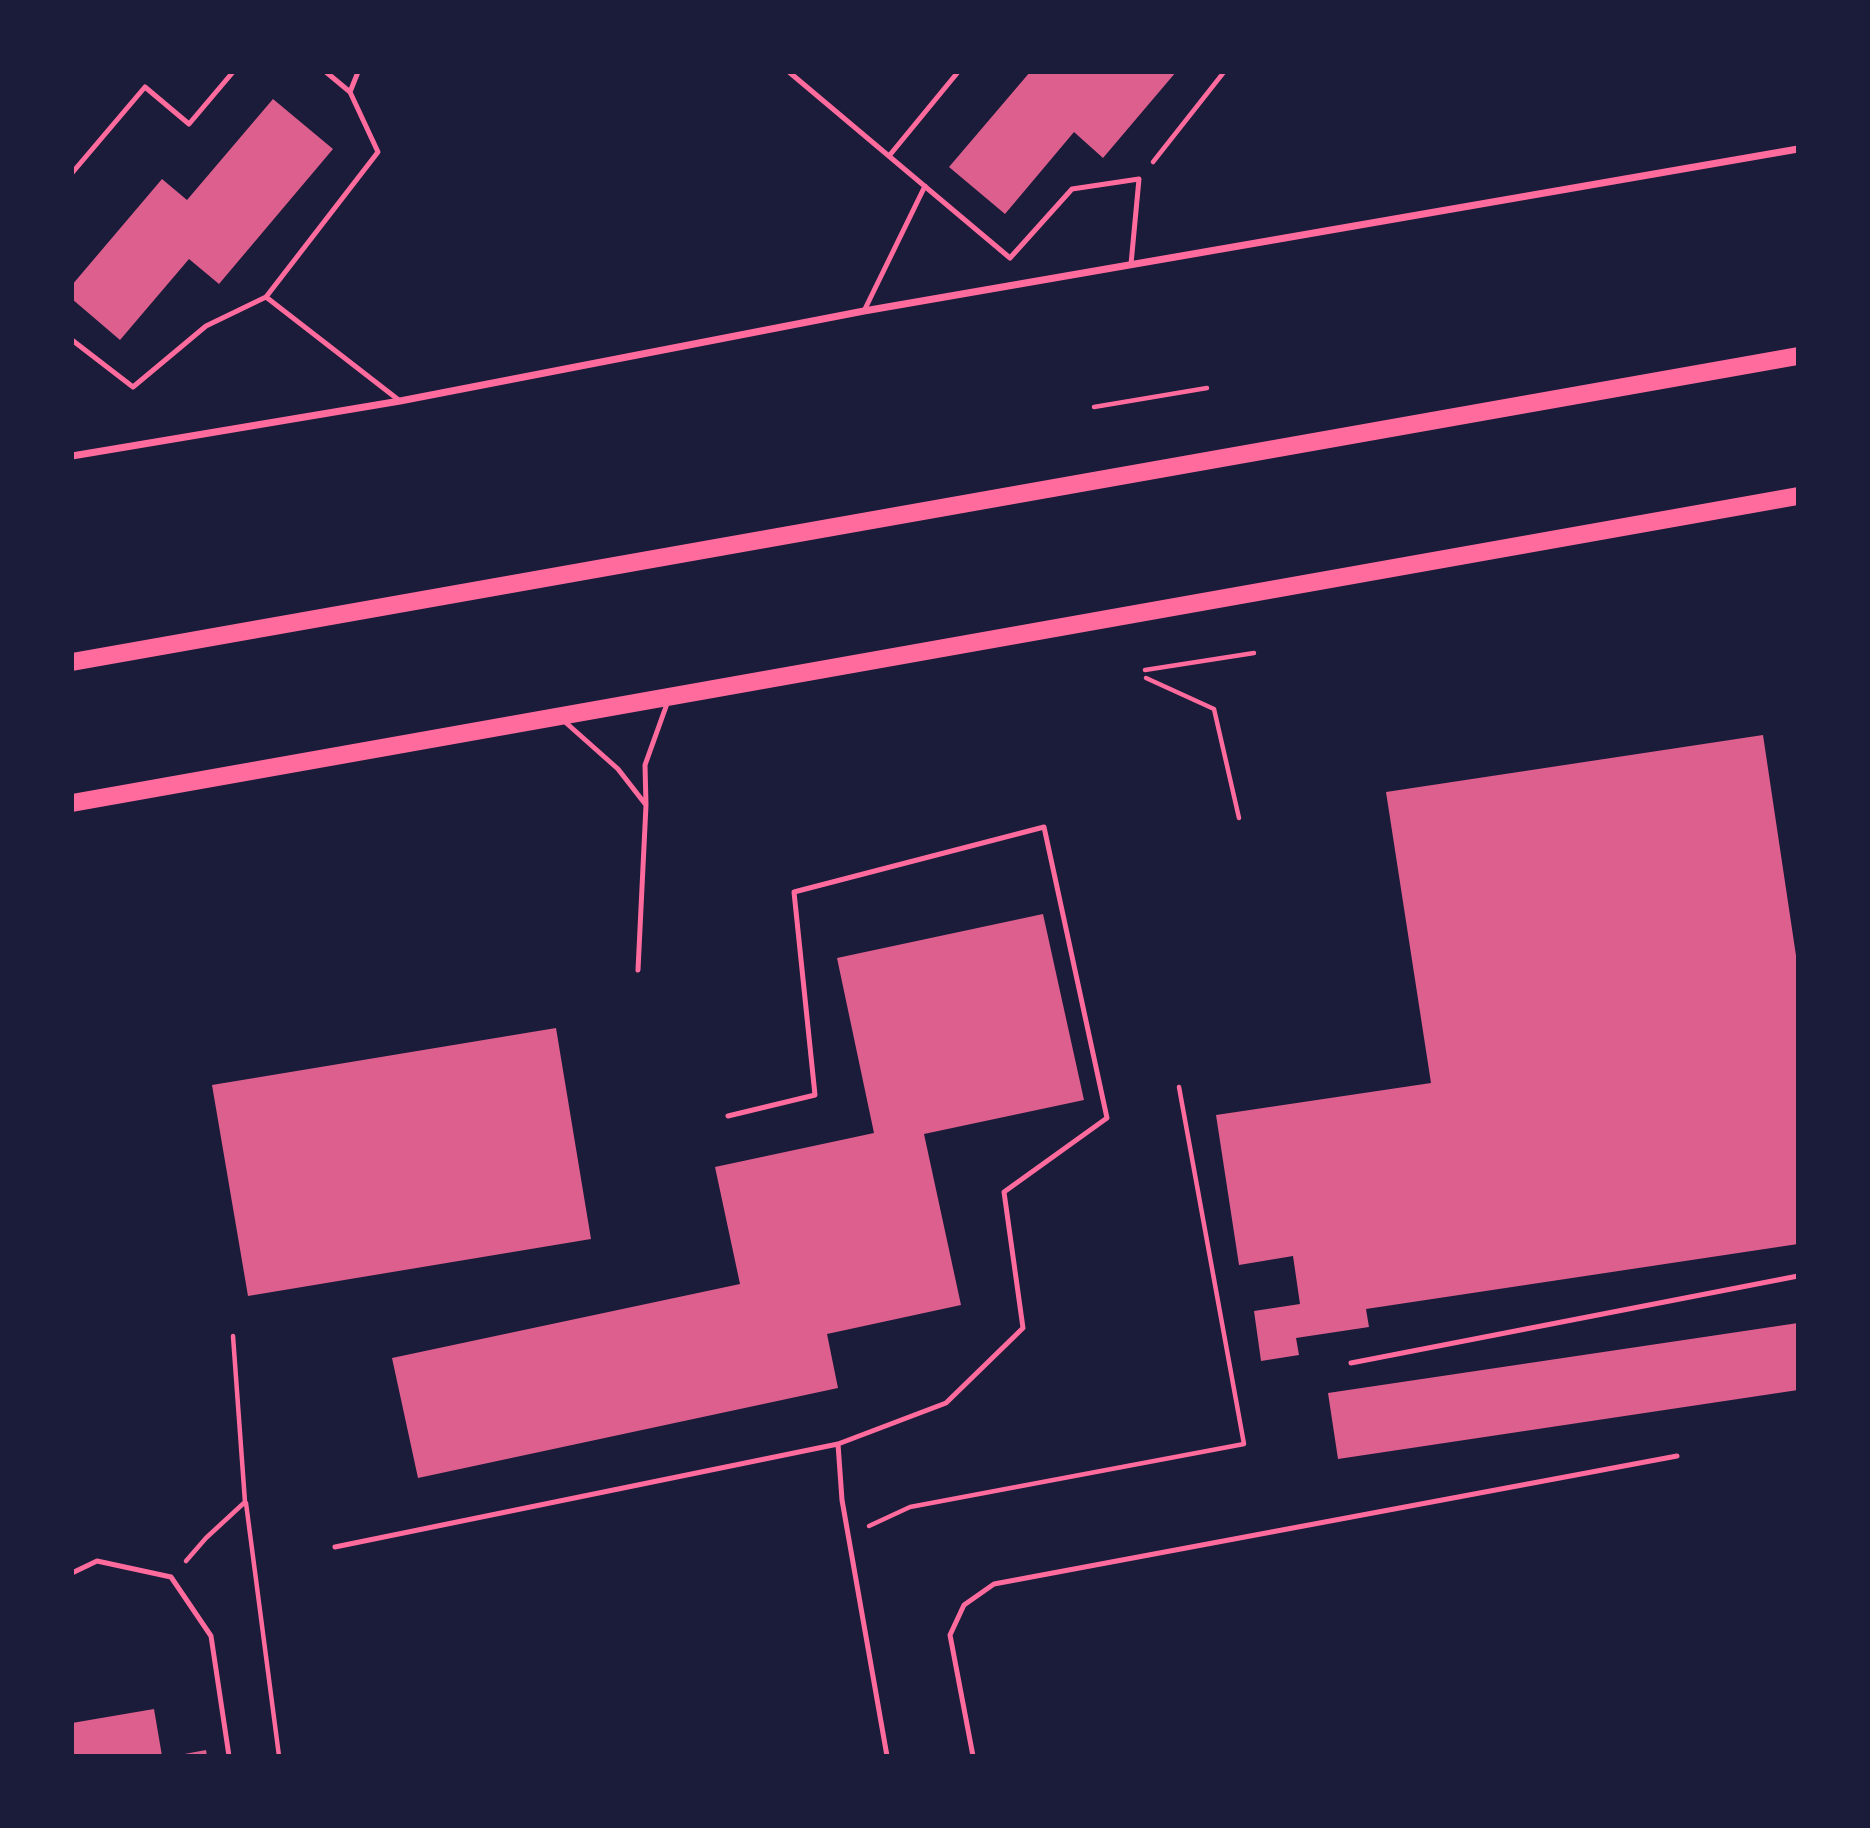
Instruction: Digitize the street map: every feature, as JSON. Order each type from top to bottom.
[{"type":"main road","points":[[72,662],[1798,356]]},
{"type":"main road","points":[[72,803],[1798,496]]},
{"type":"street","points":[[72,456],[400,401],[864,310],[1798,149]]},
{"type":"lane","points":[[72,173],[145,87],[189,124],[233,72]]},
{"type":"lane","points":[[72,340],[133,387],[206,327],[266,297],[378,152],[350,92],[326,72]]},
{"type":"lane","points":[[350,92],[358,72]]},
{"type":"lane","points":[[789,72],[1010,258],[1072,189],[1139,179],[1131,264]]},
{"type":"lane","points":[[889,156],[958,72]]},
{"type":"lane","points":[[864,310],[925,186]]},
{"type":"lane","points":[[266,297],[400,401]]},
{"type":"lane","points":[[638,970],[646,805],[645,765],[670,697]]},
{"type":"lane","points":[[559,717],[618,769],[646,805]]},
{"type":"lane","points":[[335,1547],[838,1444],[946,1403],[1023,1328],[1003,1192],[1107,1118],[1044,827],[794,892],[815,1095],[728,1116]]},
{"type":"lane","points":[[1351,1363],[1798,1276]]},
{"type":"lane","points":[[838,1444],[842,1500],[887,1756]]},
{"type":"lane","points":[[973,1756],[950,1635],[964,1605],[994,1584],[1677,1456]]},
{"type":"lane","points":[[72,1573],[97,1561],[171,1577],[211,1636],[229,1756]]},
{"type":"path","points":[[1139,179],[1224,72]]},
{"type":"path","points":[[1094,407],[1207,388]]},
{"type":"path","points":[[1145,670],[1254,653]]},
{"type":"path","points":[[1146,678],[1214,709],[1239,818]]},
{"type":"path","points":[[848,1534],[910,1507],[1244,1444],[1179,1087]]},
{"type":"path","points":[[233,1336],[246,1502],[279,1756]]},
{"type":"path","points":[[171,1577],[206,1538],[246,1502]]},
{"type":"building","points":[[1030,72],[1176,72],[1103,158],[1074,132],[1005,214],[949,167]]},
{"type":"building","points":[[273,99],[333,149],[219,284],[189,259],[120,340],[72,299],[72,285],[162,179],[187,200]]},
{"type":"building","points":[[1763,735],[1798,969],[1798,1244],[1366,1309],[1369,1327],[1296,1338],[1299,1355],[1261,1361],[1254,1311],[1300,1304],[1293,1256],[1239,1265],[1216,1115],[1431,1083],[1386,792]]},
{"type":"building","points":[[1043,914],[1084,1100],[924,1134],[961,1305],[827,1334],[838,1388],[418,1478],[392,1358],[740,1284],[715,1167],[874,1133],[837,958]]},
{"type":"building","points":[[556,1028],[591,1239],[248,1296],[212,1085]]},
{"type":"building","points":[[1798,1323],[1798,1390],[1338,1459],[1328,1393]]},
{"type":"building","points":[[154,1709],[162,1756],[72,1756],[72,1723]]},
{"type":"building","points":[[206,1750],[207,1756],[179,1756],[179,1755]]}]
